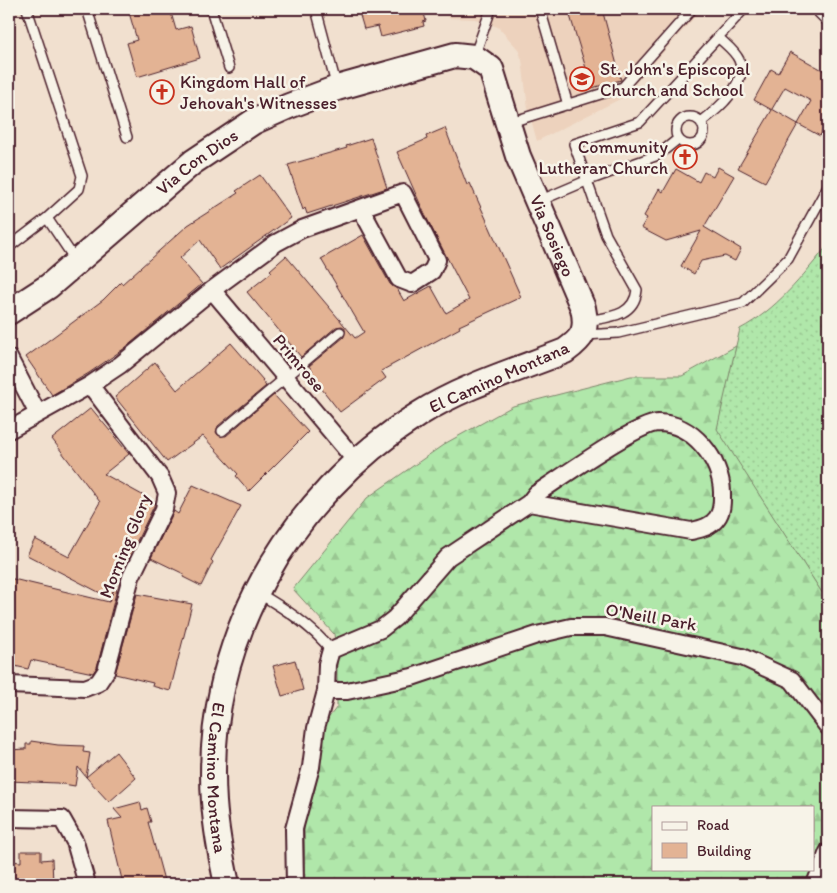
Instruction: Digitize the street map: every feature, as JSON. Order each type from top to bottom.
[{"type":"street","name":"Via Con Dios","points":[[9,312],[49,286],[194,162],[253,122],[338,88],[436,58],[455,54],[474,57]]},
{"type":"street","name":"Via Sosiego","points":[[474,57],[491,69],[507,124],[584,321]]},
{"type":"street","points":[[11,424],[38,414],[90,385],[120,365],[212,290],[276,243],[302,229],[403,193],[438,260],[432,271],[412,284],[399,279],[361,209]]},
{"type":"street","name":"Primrose","points":[[212,290],[356,461]]},
{"type":"street","name":"El Camino Montana","points":[[227,884],[218,844],[214,801],[214,757],[223,685],[241,629],[256,592],[281,548],[317,500],[356,461],[421,413],[470,389],[565,351],[584,321]]},
{"type":"street","points":[[9,358],[38,414]]},
{"type":"street","name":"Morning Glory","points":[[9,685],[85,688],[98,683],[106,671],[131,577],[164,508],[167,493],[160,477],[90,385]]},
{"type":"street","points":[[295,884],[294,829],[312,767],[316,728],[326,691],[327,664],[330,650],[381,629],[395,618],[448,557],[529,503],[536,494],[617,441],[656,423],[675,425],[690,434],[713,460],[722,481],[722,504],[717,518],[706,527],[691,531],[529,503]]},
{"type":"street","name":"O'Neill Park","points":[[326,691],[347,691],[412,677],[537,634],[572,627],[606,627],[742,656],[792,680],[828,727]]},
{"type":"street","points":[[9,818],[62,819],[75,842],[87,884]]},
{"type":"street","points":[[815,884],[828,852]]},
{"type":"lane","points":[[9,247],[47,218],[79,189],[82,176],[27,9]]},
{"type":"lane","points":[[87,9],[127,137]]},
{"type":"lane","points":[[211,9],[229,68]]},
{"type":"lane","points":[[316,9],[338,88]]},
{"type":"lane","points":[[474,57],[491,9]]},
{"type":"lane","points":[[540,9],[568,104]]},
{"type":"lane","points":[[507,124],[623,87],[692,9]]},
{"type":"lane","points":[[584,321],[621,314],[632,306],[636,299],[637,290],[606,234],[574,144],[640,122],[744,9]]},
{"type":"lane","points":[[815,9],[828,22]]},
{"type":"lane","points":[[701,122],[722,106],[733,91],[740,72],[738,58],[718,37]]},
{"type":"lane","points":[[693,117],[701,122],[704,131],[699,142],[686,144],[678,139],[677,125],[683,118],[693,117]]},
{"type":"lane","points":[[536,202],[586,180],[658,155],[678,139]]},
{"type":"lane","points":[[584,321],[618,333],[743,303],[788,260],[828,186]]},
{"type":"lane","points":[[47,218],[77,262]]},
{"type":"lane","points":[[222,431],[284,377],[340,332]]},
{"type":"lane","points":[[256,592],[276,604],[321,637],[330,650]]},
{"type":"shaded area","name":"St. John's Episcopal Church and School","points":[[446,9],[702,9],[622,98],[537,141],[528,109],[522,60],[518,49],[498,27],[475,19],[449,18]]},
{"type":"green space","points":[[828,245],[828,602],[716,429],[740,329],[777,303]]},
{"type":"green space","points":[[736,346],[717,429],[828,602],[828,884],[305,884],[304,823],[315,789],[326,721],[337,707],[337,659],[334,634],[293,589],[367,498],[446,443],[513,406],[631,376],[682,376]]},
{"type":"building","points":[[128,9],[170,9],[176,30],[191,26],[200,58],[137,77],[127,43],[137,40]]},
{"type":"building","points":[[358,9],[423,9],[426,21],[423,22],[424,26],[381,37],[378,26],[364,29]]},
{"type":"building","points":[[568,9],[602,9],[621,80],[592,88]]},
{"type":"building","points":[[790,52],[828,73],[828,120],[820,136],[798,124],[765,182],[738,168],[772,110],[754,100],[771,69],[778,73]],"holes":[[[785,87],[811,101],[798,124],[772,109]]]},
{"type":"building","points":[[445,128],[467,185],[470,183],[521,297],[459,326],[460,328],[381,371],[386,378],[340,412],[310,374],[313,371],[309,366],[344,337],[345,328],[342,326],[336,327],[301,357],[247,292],[272,272],[270,270],[286,256],[355,338],[364,332],[321,259],[363,235],[390,284],[397,289],[404,301],[431,286],[446,313],[469,300],[426,217],[397,152],[427,139],[426,136]]},
{"type":"building","points":[[371,138],[387,188],[307,214],[305,208],[303,210],[288,165],[347,148],[346,146]]},
{"type":"building","points":[[718,167],[734,176],[704,227],[741,249],[735,261],[725,256],[701,261],[694,274],[681,266],[701,231],[666,241],[641,228],[647,218],[644,216],[659,189],[663,192],[676,169],[699,182],[704,172],[713,177]]},
{"type":"building","points":[[260,175],[291,218],[220,269],[200,240],[180,258],[202,284],[125,348],[89,373],[52,395],[26,357],[103,300],[121,282],[122,284],[188,225],[238,193],[236,191]]},
{"type":"building","points":[[231,343],[266,386],[218,426],[216,432],[218,435],[226,436],[274,395],[308,432],[249,491],[236,476],[238,474],[203,436],[167,462],[115,397],[155,362],[177,390]]},
{"type":"building","points":[[91,408],[129,454],[104,474],[155,502],[154,506],[114,588],[117,589],[97,667],[93,673],[31,660],[28,669],[10,665],[9,578],[109,602],[114,589],[110,598],[27,555],[35,539],[69,557],[100,502],[52,439]]},
{"type":"building","points":[[193,485],[241,506],[211,560],[213,562],[201,586],[183,577],[184,574],[151,558],[174,511],[178,514]]},
{"type":"building","points":[[137,594],[192,604],[170,691],[152,686],[153,683],[115,674]]},
{"type":"building","points":[[295,660],[303,690],[282,696],[273,666]]},
{"type":"building","points":[[31,741],[84,746],[83,752],[90,753],[86,777],[78,767],[75,786],[57,783],[9,781],[9,750],[26,749],[26,744],[31,744]]},
{"type":"building","points":[[116,752],[136,778],[109,802],[86,777]]},
{"type":"building","points":[[140,802],[142,810],[147,808],[151,822],[148,822],[165,884],[123,884],[108,821],[122,818],[114,809]]},
{"type":"building","points":[[21,851],[41,851],[41,860],[52,859],[53,884],[9,884],[9,861],[21,862]]},
{"type":"place","name":"St. John's Episcopal Church and School","points":[[582,79]]},
{"type":"place","name":"Kingdom Hall of Jehovah's Witnesses","points":[[162,92]]},
{"type":"place","name":"Community Lutheran Church","points":[[685,157]]}]
